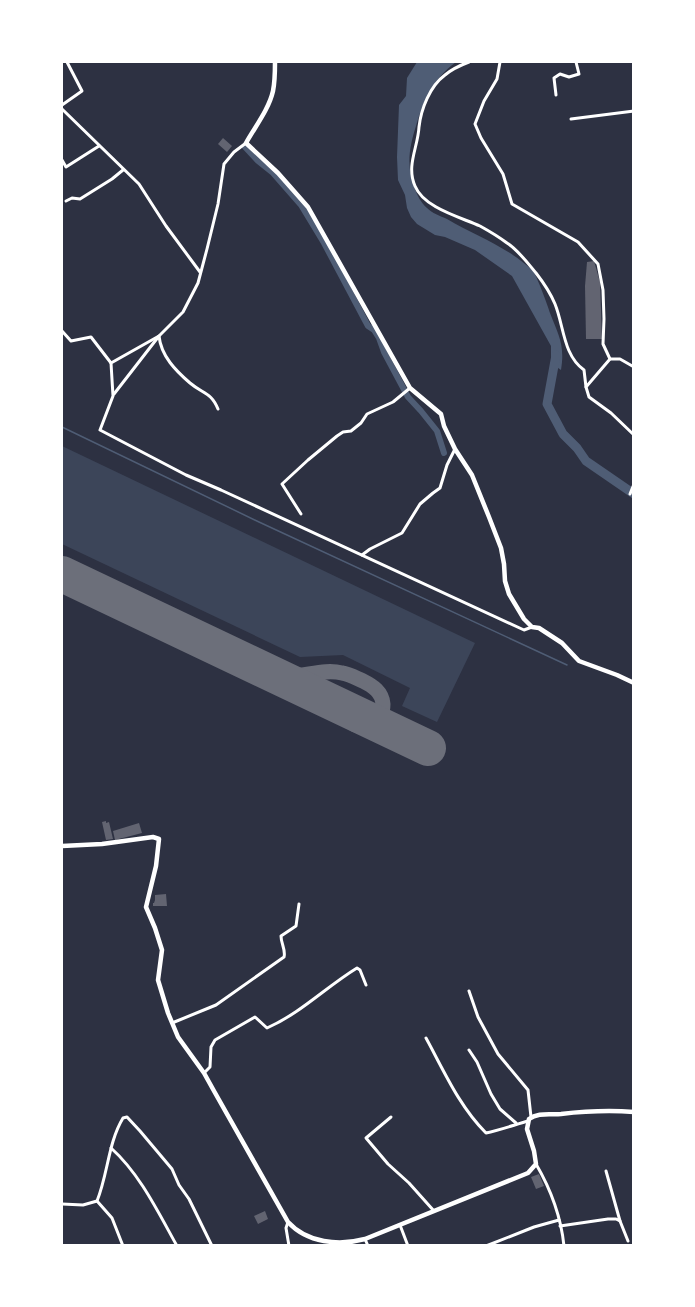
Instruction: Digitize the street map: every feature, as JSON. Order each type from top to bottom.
[{"type":"main road","points":[[275,62],[275,80],[268,108],[246,143],[278,173],[308,207],[410,388],[441,414],[455,449],[472,475],[501,548],[509,594],[524,619],[532,627],[539,628],[562,643],[579,661],[633,683]]},
{"type":"main road","points":[[62,846],[102,844],[153,837],[159,839],[156,866],[146,907],[162,950],[159,980],[172,1023],[178,1037],[204,1073],[288,1222],[306,1235],[326,1242],[354,1242],[365,1239],[528,1173],[536,1164],[527,1129],[529,1119],[539,1115],[581,1111],[633,1112]]},
{"type":"street","points":[[67,62],[82,91],[62,107],[139,184],[200,272]]},
{"type":"street","points":[[469,62],[444,75],[425,103],[413,152],[412,169],[415,186],[424,198],[443,211],[482,227],[509,244],[526,261],[544,284],[555,304],[569,352],[576,364],[584,370],[589,397],[611,412],[633,435]]},
{"type":"street","points":[[500,62],[497,79],[484,101],[475,124],[503,174],[512,204],[578,243],[598,264],[603,290],[603,345],[610,359]]},
{"type":"street","points":[[556,95],[554,78],[560,74],[569,76],[579,74],[576,62]]},
{"type":"street","points":[[571,119],[633,111]]},
{"type":"street","points":[[246,143],[224,164],[218,204],[198,283],[183,312],[159,336],[113,396],[100,428],[186,475],[524,630],[532,627]]},
{"type":"street","points":[[62,160],[66,167],[99,146]]},
{"type":"street","points":[[66,201],[72,198],[80,199],[123,170]]},
{"type":"street","points":[[62,332],[71,341],[91,337],[111,363],[113,396]]},
{"type":"street","points":[[111,363],[159,336]]},
{"type":"street","points":[[159,336],[164,356],[192,385],[210,395],[219,409]]},
{"type":"street","points":[[586,387],[610,359]]},
{"type":"street","points":[[610,359],[620,360],[633,367]]},
{"type":"street","points":[[301,514],[282,484],[337,436],[351,431],[367,414],[393,402],[410,388]]},
{"type":"street","points":[[362,556],[369,549],[402,533],[420,504],[440,488],[455,449]]},
{"type":"street","points":[[631,493],[633,484]]},
{"type":"street","points":[[172,1023],[216,1005],[284,957],[281,936],[296,926],[299,904]]},
{"type":"street","points":[[204,1073],[210,1067],[211,1047],[215,1040],[255,1017],[267,1028],[282,1021],[325,991],[339,978],[357,968],[366,985]]},
{"type":"street","points":[[426,1038],[459,1100],[472,1119],[486,1133],[529,1119],[528,1090],[498,1054],[478,1017],[469,991]]},
{"type":"street","points":[[469,1050],[500,1109],[516,1123]]},
{"type":"street","points":[[62,1204],[83,1206],[97,1201],[104,1185],[111,1148],[121,1120],[127,1117],[172,1169],[212,1245]]},
{"type":"street","points":[[391,1117],[366,1138],[434,1211]]},
{"type":"street","points":[[111,1148],[127,1164],[177,1245]]},
{"type":"street","points":[[536,1164],[559,1220],[564,1245]]},
{"type":"street","points":[[606,1171],[628,1241]]},
{"type":"street","points":[[97,1201],[112,1218],[123,1245]]},
{"type":"street","points":[[560,1226],[608,1219],[620,1221]]},
{"type":"street","points":[[486,1245],[559,1220]]},
{"type":"street","points":[[288,1222],[286,1237],[290,1245]]},
{"type":"street","points":[[400,1225],[408,1245]]},
{"type":"street","points":[[365,1239],[368,1245]]},
{"type":"shaded area","points":[[417,62],[456,62],[441,75],[430,90],[414,134],[410,150],[410,173],[417,194],[431,211],[502,248],[533,271],[560,341],[561,370],[551,363],[551,346],[512,276],[475,250],[435,235],[417,224],[411,217],[398,180],[399,105],[406,96],[407,78]]},
{"type":"shaded area","points":[[62,446],[475,643],[437,722],[402,706],[410,688],[343,655],[300,657],[62,544]]},
{"type":"building","points":[[223,138],[232,146],[227,152],[218,144]]},
{"type":"building","points":[[594,261],[600,282],[602,339],[586,339],[587,262]]},
{"type":"building","points":[[106,821],[106,823],[109,822],[113,839],[106,840],[102,822]]},
{"type":"building","points":[[139,823],[142,833],[115,840],[113,831]]},
{"type":"building","points":[[166,894],[167,906],[153,906],[155,895]]},
{"type":"building","points":[[539,1174],[544,1186],[536,1189],[531,1177]]},
{"type":"building","points":[[265,1211],[268,1219],[258,1224],[254,1216]]},
{"type":"waterway","points":[[245,147],[273,173],[301,205],[368,326],[379,338],[408,397],[437,431],[444,453]]},
{"type":"waterway","points":[[556,355],[547,404],[563,434],[586,461],[634,494]]},
{"type":"waterway","points":[[62,427],[259,522],[567,665]]},
{"type":"taxiway","points":[[265,670],[282,676],[327,672],[347,674],[376,690],[381,696],[383,707],[381,715],[373,723],[359,726],[348,720],[328,701]]},
{"type":"runway","points":[[62,574],[428,748]]}]
